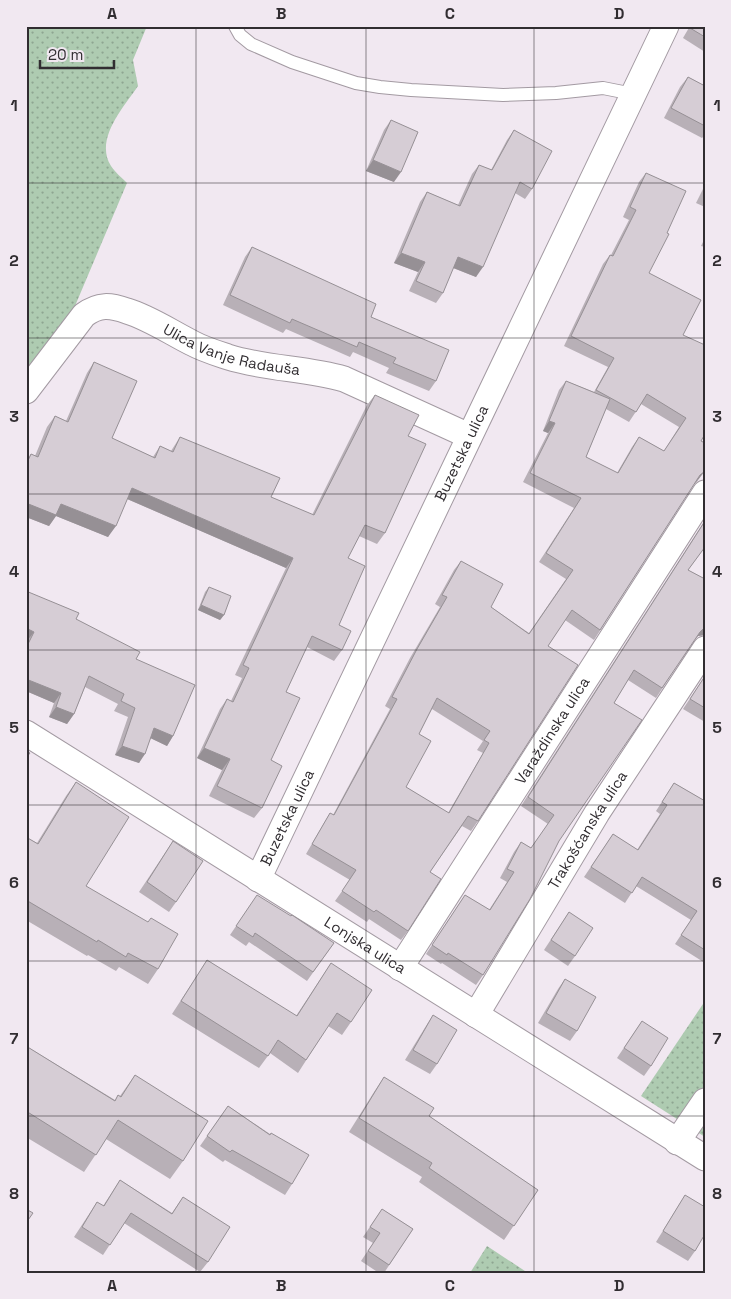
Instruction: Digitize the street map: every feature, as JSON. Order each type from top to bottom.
[{"type":"street","name":"Buzetska ulica","points":[[258,879],[666,26]]},
{"type":"street","name":"Ulica Vanje Radauša","points":[[26,392],[84,315],[92,309],[103,306],[147,318],[193,344],[231,358],[259,365],[327,374],[344,380],[469,436]]},
{"type":"street","name":"Varaždinska ulica","points":[[400,968],[705,493]]},
{"type":"street","name":"Trakošćanska ulica","points":[[476,1015],[597,813],[705,649]]},
{"type":"street","name":"Lonjska ulica","points":[[26,733],[705,1158]]},
{"type":"street","points":[[677,1142],[705,1101]]},
{"type":"lane","points":[[235,26],[240,35],[251,44],[292,62],[356,83],[411,90],[503,95],[556,93],[603,88],[632,94]]},
{"type":"green space","points":[[26,26],[147,26],[133,60],[138,86],[113,124],[108,134],[106,145],[107,156],[111,166],[127,183],[75,306],[26,371]]},
{"type":"green space","points":[[705,1001],[705,1137],[641,1096]]},
{"type":"green space","points":[[487,1246],[528,1273],[470,1273]]},
{"type":"building","points":[[691,26],[705,26],[705,37],[690,28]]},
{"type":"building","points":[[688,77],[705,86],[705,126],[671,108]]},
{"type":"building","points":[[391,120],[418,132],[401,172],[373,160]]},
{"type":"building","points":[[514,130],[552,151],[532,189],[520,182],[483,267],[458,257],[443,293],[416,281],[425,262],[401,253],[427,192],[460,206],[479,165],[492,170]]},
{"type":"building","points":[[646,173],[686,191],[667,233],[669,234],[649,273],[701,300],[683,335],[705,345],[705,434],[701,441],[705,443],[705,471],[700,475],[600,630],[572,610],[548,646],[578,665],[478,821],[468,816],[430,872],[441,879],[408,931],[342,891],[356,870],[312,844],[330,813],[334,815],[397,699],[392,697],[447,597],[442,595],[461,561],[503,584],[491,607],[529,634],[573,570],[546,553],[581,498],[530,473],[555,423],[549,421],[566,381],[610,399],[586,457],[618,473],[639,437],[664,451],[686,418],[647,394],[636,412],[596,390],[614,358],[571,336],[610,255],[613,256],[636,210],[630,207]],"holes":[[[437,698],[490,731],[484,740],[489,743],[449,813],[406,787],[431,741],[419,734]]]},
{"type":"building","points":[[252,247],[376,304],[371,317],[449,350],[436,381],[393,363],[396,358],[359,342],[357,347],[292,319],[290,323],[230,295]]},
{"type":"building","points":[[94,362],[137,381],[112,438],[155,458],[160,446],[173,452],[180,437],[280,478],[271,497],[314,515],[375,395],[419,415],[408,436],[426,444],[385,533],[365,525],[348,558],[365,566],[339,625],[351,631],[342,650],[312,636],[286,692],[300,698],[271,760],[282,766],[262,808],[217,786],[230,759],[204,748],[227,699],[233,702],[249,668],[243,665],[293,558],[132,488],[116,526],[61,504],[56,515],[26,503],[26,465],[31,454],[38,457],[55,416],[68,422]]},
{"type":"building","points":[[705,521],[705,547],[688,570],[705,579],[705,627],[662,688],[634,670],[614,703],[642,720],[559,841],[530,899],[483,975],[432,945],[465,895],[490,910],[514,872],[507,869],[521,842],[531,848],[554,815],[528,797]]},
{"type":"building","points":[[209,587],[231,596],[224,615],[201,605]]},
{"type":"building","points":[[26,591],[79,613],[76,619],[140,652],[136,659],[195,685],[173,736],[154,728],[145,754],[122,746],[135,708],[121,701],[124,694],[89,676],[74,714],[56,707],[61,693],[26,679],[26,648],[34,632],[26,628]]},
{"type":"building","points":[[705,676],[705,708],[690,699]]},
{"type":"building","points":[[76,782],[129,817],[86,886],[148,922],[151,918],[178,934],[158,969],[128,953],[126,957],[98,940],[97,942],[26,900],[26,837],[38,844]]},
{"type":"building","points":[[674,783],[705,801],[705,950],[681,935],[697,911],[642,877],[632,893],[591,867],[613,834],[638,850],[667,805],[662,802]]},
{"type":"building","points":[[173,841],[203,861],[176,902],[147,882]]},
{"type":"building","points":[[257,895],[292,915],[334,943],[313,972],[255,933],[253,937],[236,926]]},
{"type":"building","points":[[569,912],[593,928],[575,956],[551,940]]},
{"type":"building","points":[[207,960],[297,1016],[331,963],[372,990],[351,1022],[337,1013],[306,1060],[278,1040],[268,1056],[181,1001]]},
{"type":"building","points":[[565,979],[596,997],[577,1031],[546,1013]]},
{"type":"building","points":[[433,1015],[457,1030],[437,1064],[413,1050]]},
{"type":"building","points":[[642,1021],[668,1038],[651,1066],[624,1048]]},
{"type":"building","points":[[26,1046],[115,1101],[118,1095],[121,1097],[135,1075],[208,1121],[183,1161],[118,1120],[96,1155],[26,1111]]},
{"type":"building","points":[[384,1077],[434,1108],[429,1116],[538,1190],[514,1226],[429,1168],[432,1163],[359,1118]]},
{"type":"building","points":[[228,1106],[270,1135],[271,1133],[309,1155],[292,1184],[232,1150],[230,1152],[207,1136]]},
{"type":"building","points":[[120,1180],[172,1214],[183,1197],[230,1227],[208,1262],[131,1213],[110,1245],[82,1227],[97,1202],[104,1206]]},
{"type":"building","points":[[685,1195],[705,1207],[705,1234],[695,1251],[663,1231]]},
{"type":"building","points":[[26,1209],[33,1213],[26,1223]]},
{"type":"building","points":[[382,1209],[413,1229],[389,1265],[368,1251],[380,1233],[370,1227]]}]
